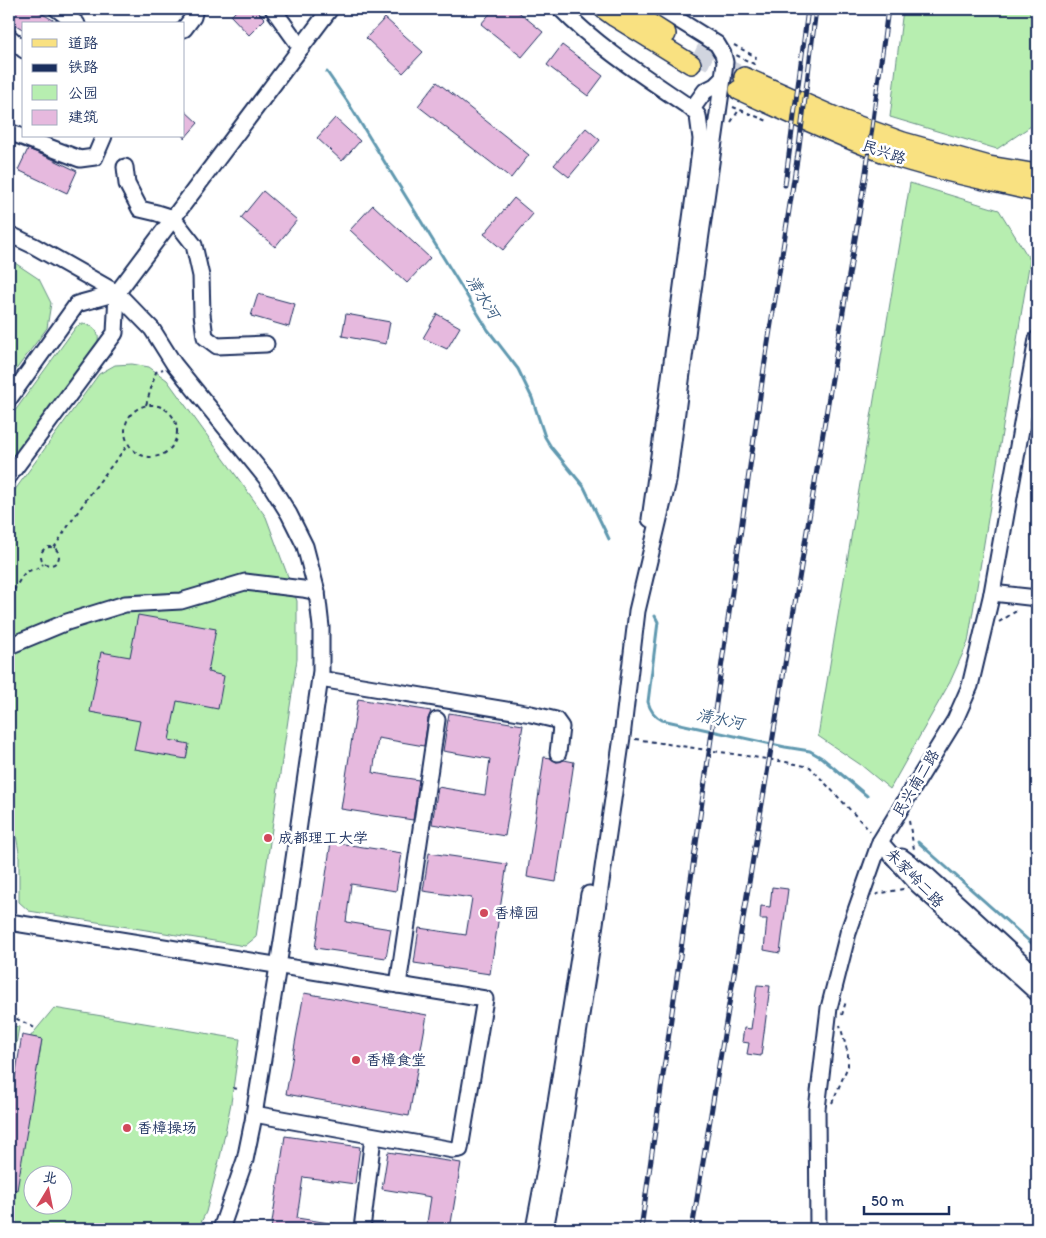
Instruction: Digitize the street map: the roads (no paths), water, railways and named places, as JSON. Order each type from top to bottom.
[{"type":"main road","points":[[604,9],[615,17],[693,59],[627,9]]},
{"type":"main road","name":"民兴路","points":[[1037,174],[989,166],[903,142],[741,83],[836,135],[894,156],[950,172],[1037,192]]},
{"type":"street","points":[[57,9],[75,22]]},
{"type":"street","points":[[185,28],[193,17],[195,9]]},
{"type":"street","points":[[273,9],[301,48]]},
{"type":"street","points":[[534,1229],[547,1160],[596,848],[629,609],[648,532],[666,411],[701,139],[698,116],[692,109],[603,46],[561,9]]},
{"type":"street","points":[[545,1229],[558,1163],[593,942],[622,737],[637,612],[668,481],[726,62],[717,44],[661,9]]},
{"type":"street","points":[[9,476],[115,333],[117,293],[301,48],[322,12]]},
{"type":"street","points":[[9,37],[22,48]]},
{"type":"street","points":[[692,109],[705,91],[715,86],[723,78]]},
{"type":"street","points":[[9,132],[22,137]]},
{"type":"street","points":[[25,138],[80,159],[96,157],[103,138]]},
{"type":"street","points":[[125,167],[127,184],[140,209],[174,218],[194,245],[201,276],[205,337],[217,346],[266,344]]},
{"type":"street","points":[[9,234],[117,293],[152,329],[174,364],[267,479],[289,514],[304,546],[317,592],[321,628],[320,679],[278,966],[245,1160],[222,1229]]},
{"type":"street","points":[[9,399],[76,304],[117,293]]},
{"type":"street","name":"民兴南二路","points":[[818,1229],[817,1109],[829,1008],[848,933],[880,842],[955,720],[970,686],[992,593],[1037,339]]},
{"type":"street","points":[[9,646],[67,622],[125,604],[181,601],[244,582],[317,592]]},
{"type":"street","points":[[992,593],[1037,598]]},
{"type":"street","points":[[320,679],[532,714],[556,720],[561,727],[558,753]]},
{"type":"street","points":[[398,985],[437,720]]},
{"type":"street","name":"朱家岭二路","points":[[880,842],[928,876],[1037,976]]},
{"type":"street","name":"朱家岭二路","points":[[880,842],[918,884],[1037,993]]},
{"type":"street","points":[[9,922],[485,999],[460,1149],[453,1150],[373,1137],[254,1114]]},
{"type":"street","points":[[362,1229],[373,1137]]},
{"type":"waterway","name":"清水河","points":[[327,72],[347,101],[488,330],[518,369],[532,398],[545,437],[584,487],[609,539]]},
{"type":"waterway","name":"清水河","points":[[655,616],[658,622],[648,702],[651,710],[657,717],[662,720],[810,751],[822,758],[867,796]]},
{"type":"waterway","name":"清水河","points":[[918,842],[1037,948]]},
{"type":"tunnel","points":[[694,53],[744,77]]},
{"type":"railway","points":[[785,185],[808,9]]},
{"type":"railway","points":[[641,1229],[764,368],[799,147],[816,9]]},
{"type":"railway","points":[[692,1229],[866,172],[888,9]]},
{"type":"place","name":"成都理工大学","points":[[268,838]]},
{"type":"place","name":"香樟园","points":[[484,913]]},
{"type":"place","name":"香樟食堂","points":[[356,1060]]},
{"type":"place","name":"香樟操场","points":[[127,1128]]}]
